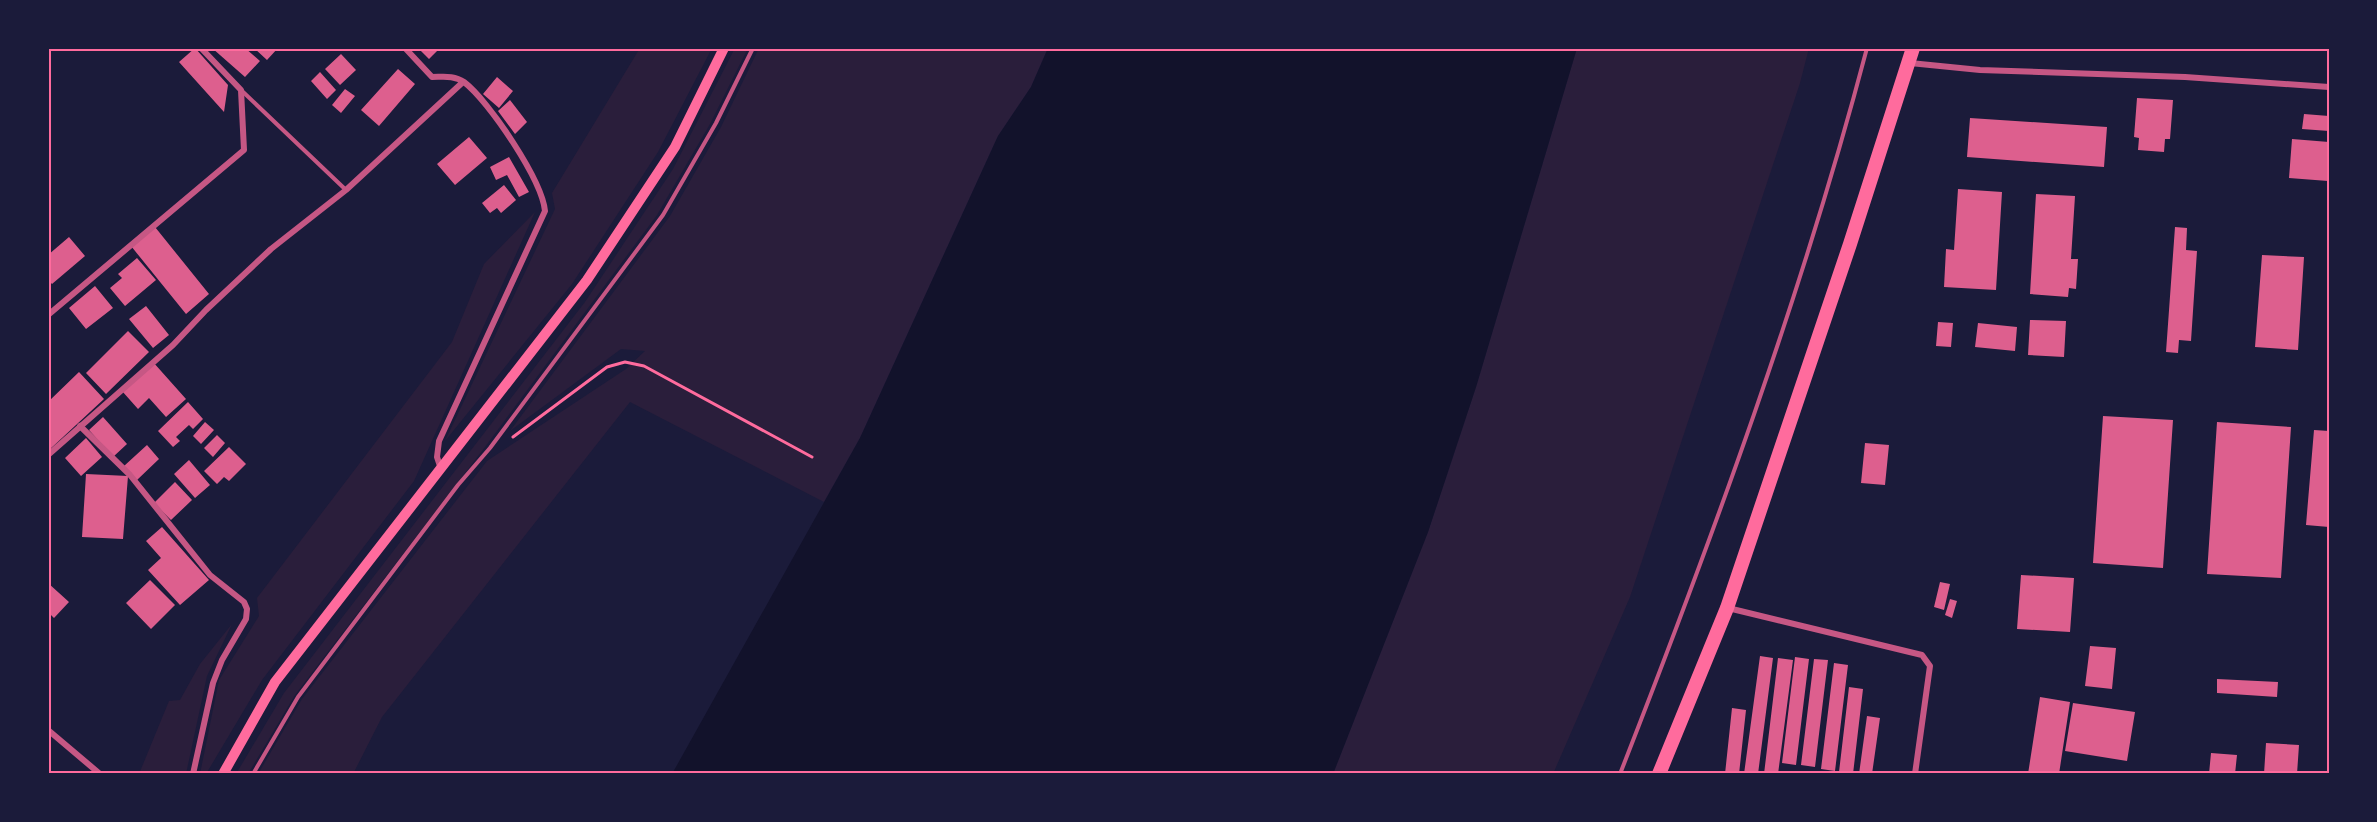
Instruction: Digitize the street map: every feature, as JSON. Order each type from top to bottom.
[{"type":"highway","points":[[1659,774],[1727,608],[1909,63],[1912,48]]},
{"type":"main road","points":[[223,774],[275,682],[587,280],[675,147],[724,48]]},
{"type":"street","points":[[48,315],[244,150],[241,90],[201,48]]},
{"type":"street","points":[[405,48],[432,77],[450,76],[463,82],[484,102],[538,184],[545,211],[440,441],[437,457],[441,470]]},
{"type":"street","points":[[1909,63],[1980,70],[2186,77],[2329,87]]},
{"type":"street","points":[[48,454],[173,345],[206,310],[271,249],[346,190],[463,82]]},
{"type":"street","points":[[80,426],[130,475],[210,575],[244,602],[247,609],[246,619],[222,660],[213,683],[193,774]]},
{"type":"street","points":[[1727,608],[1922,654],[1930,666],[1915,774]]},
{"type":"street","points":[[48,730],[100,774]]},
{"type":"lane","points":[[253,774],[298,697],[451,494],[490,448],[663,215],[716,123],[753,48]]},
{"type":"lane","points":[[1620,774],[1688,600],[1785,323],[1867,48]]},
{"type":"lane","points":[[241,90],[346,190]]},
{"type":"path","points":[[490,448],[518,435],[608,367],[625,362],[644,366],[812,457]]},
{"type":"shaded area","points":[[640,48],[712,48],[658,152],[572,284],[445,441],[555,209],[552,193]]},
{"type":"shaded area","points":[[735,48],[748,48],[710,124],[657,215],[485,447],[295,695],[248,774],[236,774],[284,693],[585,302],[673,169]]},
{"type":"shaded area","points":[[759,48],[1048,48],[1031,87],[998,136],[860,438],[824,502],[630,402],[382,717],[353,774],[258,774],[302,699],[487,461],[626,369],[645,351],[621,349],[510,431],[670,216],[721,127]]},
{"type":"shaded area","points":[[1048,48],[1577,48],[1476,387],[1428,532],[1333,774],[672,774],[860,438],[998,136],[1031,87]]},
{"type":"shaded area","points":[[1577,48],[1809,48],[1800,83],[1630,597],[1553,774],[1333,774],[1428,532],[1476,387]]},
{"type":"shaded area","points":[[535,212],[414,481],[262,680],[206,774],[200,774],[219,680],[259,616],[257,598],[452,342],[484,264]]},
{"type":"shaded area","points":[[232,624],[207,676],[186,774],[139,774],[169,701],[180,700],[200,664]]},
{"type":"building","points":[[195,48],[228,85],[224,112],[179,62]]},
{"type":"building","points":[[212,48],[245,48],[260,61],[245,77]]},
{"type":"building","points":[[254,48],[278,48],[267,60]]},
{"type":"building","points":[[418,48],[440,48],[429,59]]},
{"type":"building","points":[[341,54],[356,70],[340,85],[325,69]]},
{"type":"building","points":[[398,69],[415,84],[379,126],[361,110]]},
{"type":"building","points":[[320,72],[336,90],[327,99],[311,81]]},
{"type":"building","points":[[497,77],[513,91],[499,108],[483,94]]},
{"type":"building","points":[[345,89],[355,96],[341,113],[332,105]]},
{"type":"building","points":[[2137,98],[2173,100],[2170,139],[2165,139],[2164,152],[2138,150],[2139,138],[2134,137]]},
{"type":"building","points":[[510,100],[527,122],[515,134],[498,111]]},
{"type":"building","points":[[2304,114],[2329,116],[2329,131],[2302,129]]},
{"type":"building","points":[[1970,118],[2107,127],[2104,167],[1967,157]]},
{"type":"building","points":[[469,137],[487,158],[455,185],[437,164]]},
{"type":"building","points":[[2292,139],[2329,142],[2328,181],[2289,178]]},
{"type":"building","points":[[509,157],[529,192],[519,197],[507,175],[496,180],[490,167]]},
{"type":"building","points":[[504,185],[516,200],[501,213],[497,208],[490,213],[482,203]]},
{"type":"building","points":[[1958,189],[2002,192],[1996,290],[1944,287],[1946,249],[1954,250]]},
{"type":"building","points":[[2036,194],[2075,196],[2071,259],[2078,259],[2076,289],[2069,288],[2068,297],[2030,294]]},
{"type":"building","points":[[155,227],[209,294],[186,314],[131,246]]},
{"type":"building","points":[[2175,227],[2187,228],[2186,250],[2197,251],[2191,341],[2179,340],[2178,353],[2166,352]]},
{"type":"building","points":[[69,237],[85,256],[52,284],[48,280],[48,255]]},
{"type":"building","points":[[2262,255],[2304,257],[2298,350],[2255,347]]},
{"type":"building","points":[[137,258],[156,280],[125,306],[110,288],[122,278],[118,274]]},
{"type":"building","points":[[95,286],[113,308],[86,329],[69,308]]},
{"type":"building","points":[[146,306],[169,335],[153,348],[129,319]]},
{"type":"building","points":[[2030,320],[2066,321],[2064,357],[2028,355]]},
{"type":"building","points":[[1938,322],[1953,323],[1951,347],[1936,346]]},
{"type":"building","points":[[1978,323],[2017,327],[2015,351],[1975,347]]},
{"type":"building","points":[[128,331],[149,352],[106,394],[86,373]]},
{"type":"building","points":[[153,362],[186,399],[166,417],[149,398],[138,409],[122,391]]},
{"type":"building","points":[[79,372],[104,399],[48,451],[48,402]]},
{"type":"building","points":[[188,402],[203,419],[193,429],[189,425],[176,437],[180,441],[173,447],[158,431]]},
{"type":"building","points":[[2103,416],[2173,420],[2163,568],[2093,563]]},
{"type":"building","points":[[103,417],[127,444],[113,457],[89,430]]},
{"type":"building","points":[[205,422],[214,430],[201,444],[193,436]]},
{"type":"building","points":[[2217,422],[2291,427],[2281,578],[2207,574]]},
{"type":"building","points":[[2314,430],[2329,431],[2329,527],[2306,525]]},
{"type":"building","points":[[217,435],[225,443],[213,457],[204,448]]},
{"type":"building","points":[[86,438],[102,457],[81,476],[65,458]]},
{"type":"building","points":[[1865,443],[1889,445],[1885,485],[1861,483]]},
{"type":"building","points":[[147,445],[159,459],[137,480],[124,466]]},
{"type":"building","points":[[229,447],[246,464],[229,481],[224,477],[217,484],[204,471]]},
{"type":"building","points":[[189,460],[210,485],[195,498],[174,474]]},
{"type":"building","points":[[86,474],[128,476],[123,539],[82,537]]},
{"type":"building","points":[[175,482],[192,500],[171,520],[154,503]]},
{"type":"building","points":[[162,527],[209,580],[180,605],[148,570],[161,558],[146,541]]},
{"type":"building","points":[[2021,575],[2074,578],[2070,632],[2017,629]]},
{"type":"building","points":[[150,580],[175,605],[151,629],[126,603]]},
{"type":"building","points":[[1940,582],[1950,584],[1944,610],[1934,607]]},
{"type":"building","points":[[48,583],[69,602],[54,618],[48,612]]},
{"type":"building","points":[[1950,599],[1957,601],[1952,618],[1945,615]]},
{"type":"building","points":[[2090,646],[2116,648],[2112,689],[2085,686]]},
{"type":"building","points":[[1760,656],[1773,658],[1758,774],[1744,774]]},
{"type":"building","points":[[1795,657],[1809,659],[1796,765],[1782,763]]},
{"type":"building","points":[[1778,658],[1793,660],[1778,774],[1764,774]]},
{"type":"building","points":[[1814,659],[1828,660],[1815,767],[1801,765]]},
{"type":"building","points":[[1834,663],[1848,665],[1835,771],[1821,769]]},
{"type":"building","points":[[2217,679],[2278,682],[2277,697],[2217,693]]},
{"type":"building","points":[[1849,687],[1863,689],[1853,774],[1839,772]]},
{"type":"building","points":[[2040,697],[2070,702],[2059,774],[2028,774]]},
{"type":"building","points":[[2073,703],[2135,712],[2127,761],[2065,751]]},
{"type":"building","points":[[1732,708],[1746,710],[1739,774],[1725,774]]},
{"type":"building","points":[[1867,716],[1880,718],[1872,774],[1859,774]]},
{"type":"building","points":[[2266,743],[2299,745],[2297,774],[2264,774]]},
{"type":"building","points":[[2211,753],[2237,755],[2235,774],[2209,774]]}]
